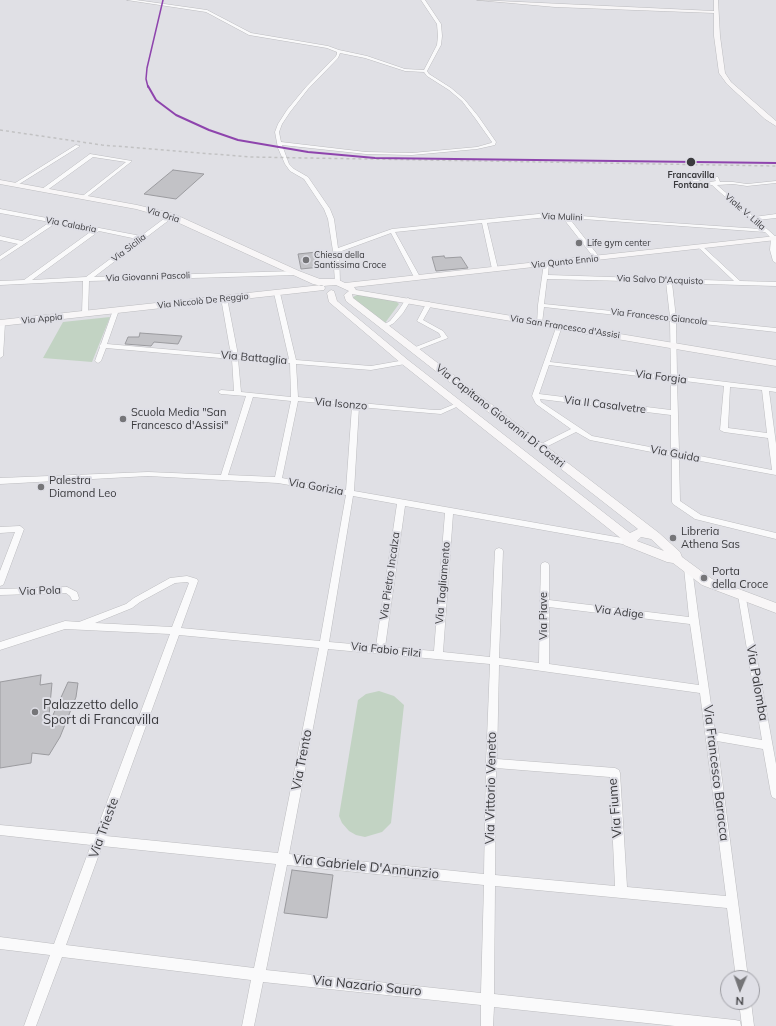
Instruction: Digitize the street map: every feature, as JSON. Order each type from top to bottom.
[{"type":"street","points":[[129,0],[207,11],[254,35],[316,45],[366,57],[405,70],[425,71],[428,75],[450,89],[463,100],[494,142],[493,144],[477,148],[412,154],[366,153],[279,143]]},
{"type":"street","points":[[423,0],[439,24],[440,36],[439,45],[425,71]]},
{"type":"street","points":[[479,0],[555,6],[715,12]]},
{"type":"street","points":[[716,0],[715,12],[722,73],[725,79],[761,113],[776,124]]},
{"type":"street","points":[[331,293],[342,295],[348,288],[336,251],[331,219],[327,209],[306,178],[292,170],[287,164],[282,155],[277,132],[281,121],[307,88],[338,55],[339,52],[337,50]]},
{"type":"street","points":[[14,185],[78,146]]},
{"type":"street","points":[[44,190],[92,155],[130,161],[82,198]]},
{"type":"street","name":"Viale V. Lilla","points":[[775,238],[714,184],[733,183],[747,185],[776,182]]},
{"type":"street","name":"Via Oria","points":[[1,184],[44,190],[137,207],[171,216],[320,284],[331,293]]},
{"type":"street","name":"Via Calabria","points":[[0,211],[142,238]]},
{"type":"street","name":"Via Mulini","points":[[336,251],[392,231],[548,215],[766,231]]},
{"type":"street","name":"Via Sicilia","points":[[86,280],[171,216]]},
{"type":"street","points":[[564,216],[597,258]]},
{"type":"street","points":[[752,219],[776,216]]},
{"type":"street","points":[[0,258],[54,222]]},
{"type":"street","points":[[484,222],[494,269]]},
{"type":"street","points":[[25,282],[97,230]]},
{"type":"street","points":[[392,231],[417,277]]},
{"type":"street","points":[[0,238],[23,242]]},
{"type":"street","points":[[775,238],[773,250],[776,261]]},
{"type":"street","name":"Via Qunto Ennio","points":[[348,288],[417,277],[775,238]]},
{"type":"street","points":[[701,247],[739,283]]},
{"type":"street","points":[[539,323],[546,264]]},
{"type":"street","name":"Via Giovanni Pascoli","points":[[0,283],[130,277],[296,273]]},
{"type":"street","name":"Via Salvo D'Acquisto","points":[[545,277],[776,284]]},
{"type":"street","points":[[85,314],[86,280]]},
{"type":"street","points":[[669,280],[674,345],[676,502],[698,517],[776,536]]},
{"type":"street","name":"Via Niccolò De Reggio","points":[[85,314],[277,293],[320,284],[348,288]]},
{"type":"street","name":"Via San Francesco d'Assisi","points":[[348,288],[429,304],[776,363]]},
{"type":"street","name":"Via Capitano Giovanni Di Castri","points":[[331,293],[333,302],[405,362],[460,404],[630,541],[670,559],[675,558],[676,555],[655,536],[349,299],[348,288]]},
{"type":"street","points":[[277,293],[293,362],[295,399],[278,480]]},
{"type":"street","points":[[224,298],[235,357],[238,394]]},
{"type":"street","points":[[385,326],[392,322],[401,312],[408,300]]},
{"type":"street","points":[[415,349],[445,338],[441,332],[420,321],[429,304]]},
{"type":"street","name":"Via Francesco Giancola","points":[[541,305],[776,330]]},
{"type":"street","points":[[98,361],[102,346],[116,310]]},
{"type":"street","name":"Via Appia","points":[[1,323],[85,314]]},
{"type":"street","points":[[0,356],[1,323]]},
{"type":"street","points":[[535,396],[559,326]]},
{"type":"street","name":"Via Battaglia","points":[[102,346],[371,368],[405,362]]},
{"type":"street","name":"Via Forgia","points":[[546,363],[776,390]]},
{"type":"street","points":[[727,385],[724,430],[770,436]]},
{"type":"street","points":[[765,389],[776,473]]},
{"type":"street","name":"Via Isonzo","points":[[221,392],[441,412],[460,404]]},
{"type":"street","points":[[224,477],[250,395]]},
{"type":"street","name":"Via II Casalvetre","points":[[535,396],[674,413]]},
{"type":"street","name":"Via Guida","points":[[535,396],[538,403],[590,438],[776,473]]},
{"type":"street","name":"Via Trento","points":[[248,1026],[283,858],[324,644],[350,492],[356,405]]},
{"type":"street","points":[[539,447],[576,429]]},
{"type":"street","name":"Via Gorizia","points":[[0,481],[148,474],[278,480],[350,492],[449,512],[630,541]]},
{"type":"street","name":"Via Pietro Incalza","points":[[380,649],[401,503]]},
{"type":"street","name":"Via Tagliamento","points":[[438,655],[449,512]]},
{"type":"street","points":[[0,530],[20,528],[0,583]]},
{"type":"street","points":[[630,541],[635,535],[640,533],[647,532],[655,536]]},
{"type":"street","name":"Via Vittorio Veneto","points":[[487,1026],[491,763],[499,551]]},
{"type":"street","points":[[675,558],[707,582],[776,608]]},
{"type":"street","name":"Via Piave","points":[[544,668],[545,565]]},
{"type":"street","name":"Via Francesco Baracca","points":[[688,568],[694,621],[712,736],[731,902],[741,970]]},
{"type":"street","name":"Via Trieste","points":[[30,1026],[195,583],[193,580],[172,580],[128,606],[79,626]]},
{"type":"street","name":"Via Pola","points":[[0,592],[67,590],[74,594],[75,598]]},
{"type":"street","name":"Via Palomba","points":[[742,595],[771,749],[776,794]]},
{"type":"street","name":"Via Adige","points":[[544,603],[694,621]]},
{"type":"street","name":"Via Fabio Filzi","points":[[0,646],[65,625],[177,631],[496,661],[705,690]]},
{"type":"street","points":[[712,736],[771,749]]},
{"type":"street","name":"Via Fiume","points":[[491,763],[615,773],[621,892]]},
{"type":"street","name":"Via Gabriele D'Annunzio","points":[[0,830],[489,880],[731,902]]},
{"type":"street","name":"Via Nazario Sauro","points":[[0,943],[258,975],[735,1026]]},
{"type":"street","points":[[746,1010],[748,1026]]},
{"type":"green space","points":[[359,294],[396,301],[399,304],[385,323],[354,299],[353,297]]},
{"type":"green space","points":[[110,317],[92,362],[43,358],[63,322]]},
{"type":"green space","points":[[379,691],[394,696],[404,705],[391,823],[382,832],[365,837],[356,835],[349,831],[342,823],[339,816],[358,700],[366,694]]},
{"type":"building","points":[[173,170],[204,174],[176,199],[144,194]]},
{"type":"building","name":"Chiesa della Santissima Croce","points":[[317,252],[320,267],[301,269],[298,254]]},
{"type":"building","points":[[444,256],[445,258],[461,257],[468,268],[436,271],[432,257]]},
{"type":"building","points":[[140,333],[182,336],[178,344],[154,342],[151,346],[125,344],[128,337],[139,337]]},
{"type":"building","name":"Palazzetto dello Sport di Francavilla","points":[[41,675],[40,685],[52,683],[48,726],[68,682],[78,683],[76,697],[60,737],[49,755],[32,753],[31,763],[0,768],[0,682]]},
{"type":"building","points":[[292,870],[333,875],[327,918],[284,913]]},
{"type":"railway","points":[[0,130],[102,145],[250,157],[776,166]]},
{"type":"transit line","points":[[163,0],[147,68],[146,79],[149,90],[156,100],[176,115],[209,130],[238,140],[308,152],[375,158],[776,163]]},
{"type":"place","name":"Francavilla Fontana","points":[[691,162]]},
{"type":"place","name":"Life gym center","points":[[579,243]]},
{"type":"place","name":"Chiesa della Santissima Croce","points":[[306,260]]},
{"type":"place","name":"Scuola Media \"San Francesco d'Assisi\"","points":[[123,419]]},
{"type":"place","name":"Palestra Diamond Leo","points":[[41,487]]},
{"type":"place","name":"Libreria Athena Sas","points":[[673,538]]},
{"type":"place","name":"Porta della Croce","points":[[704,578]]},
{"type":"place","name":"Palazzetto dello Sport di Francavilla","points":[[35,712]]}]
